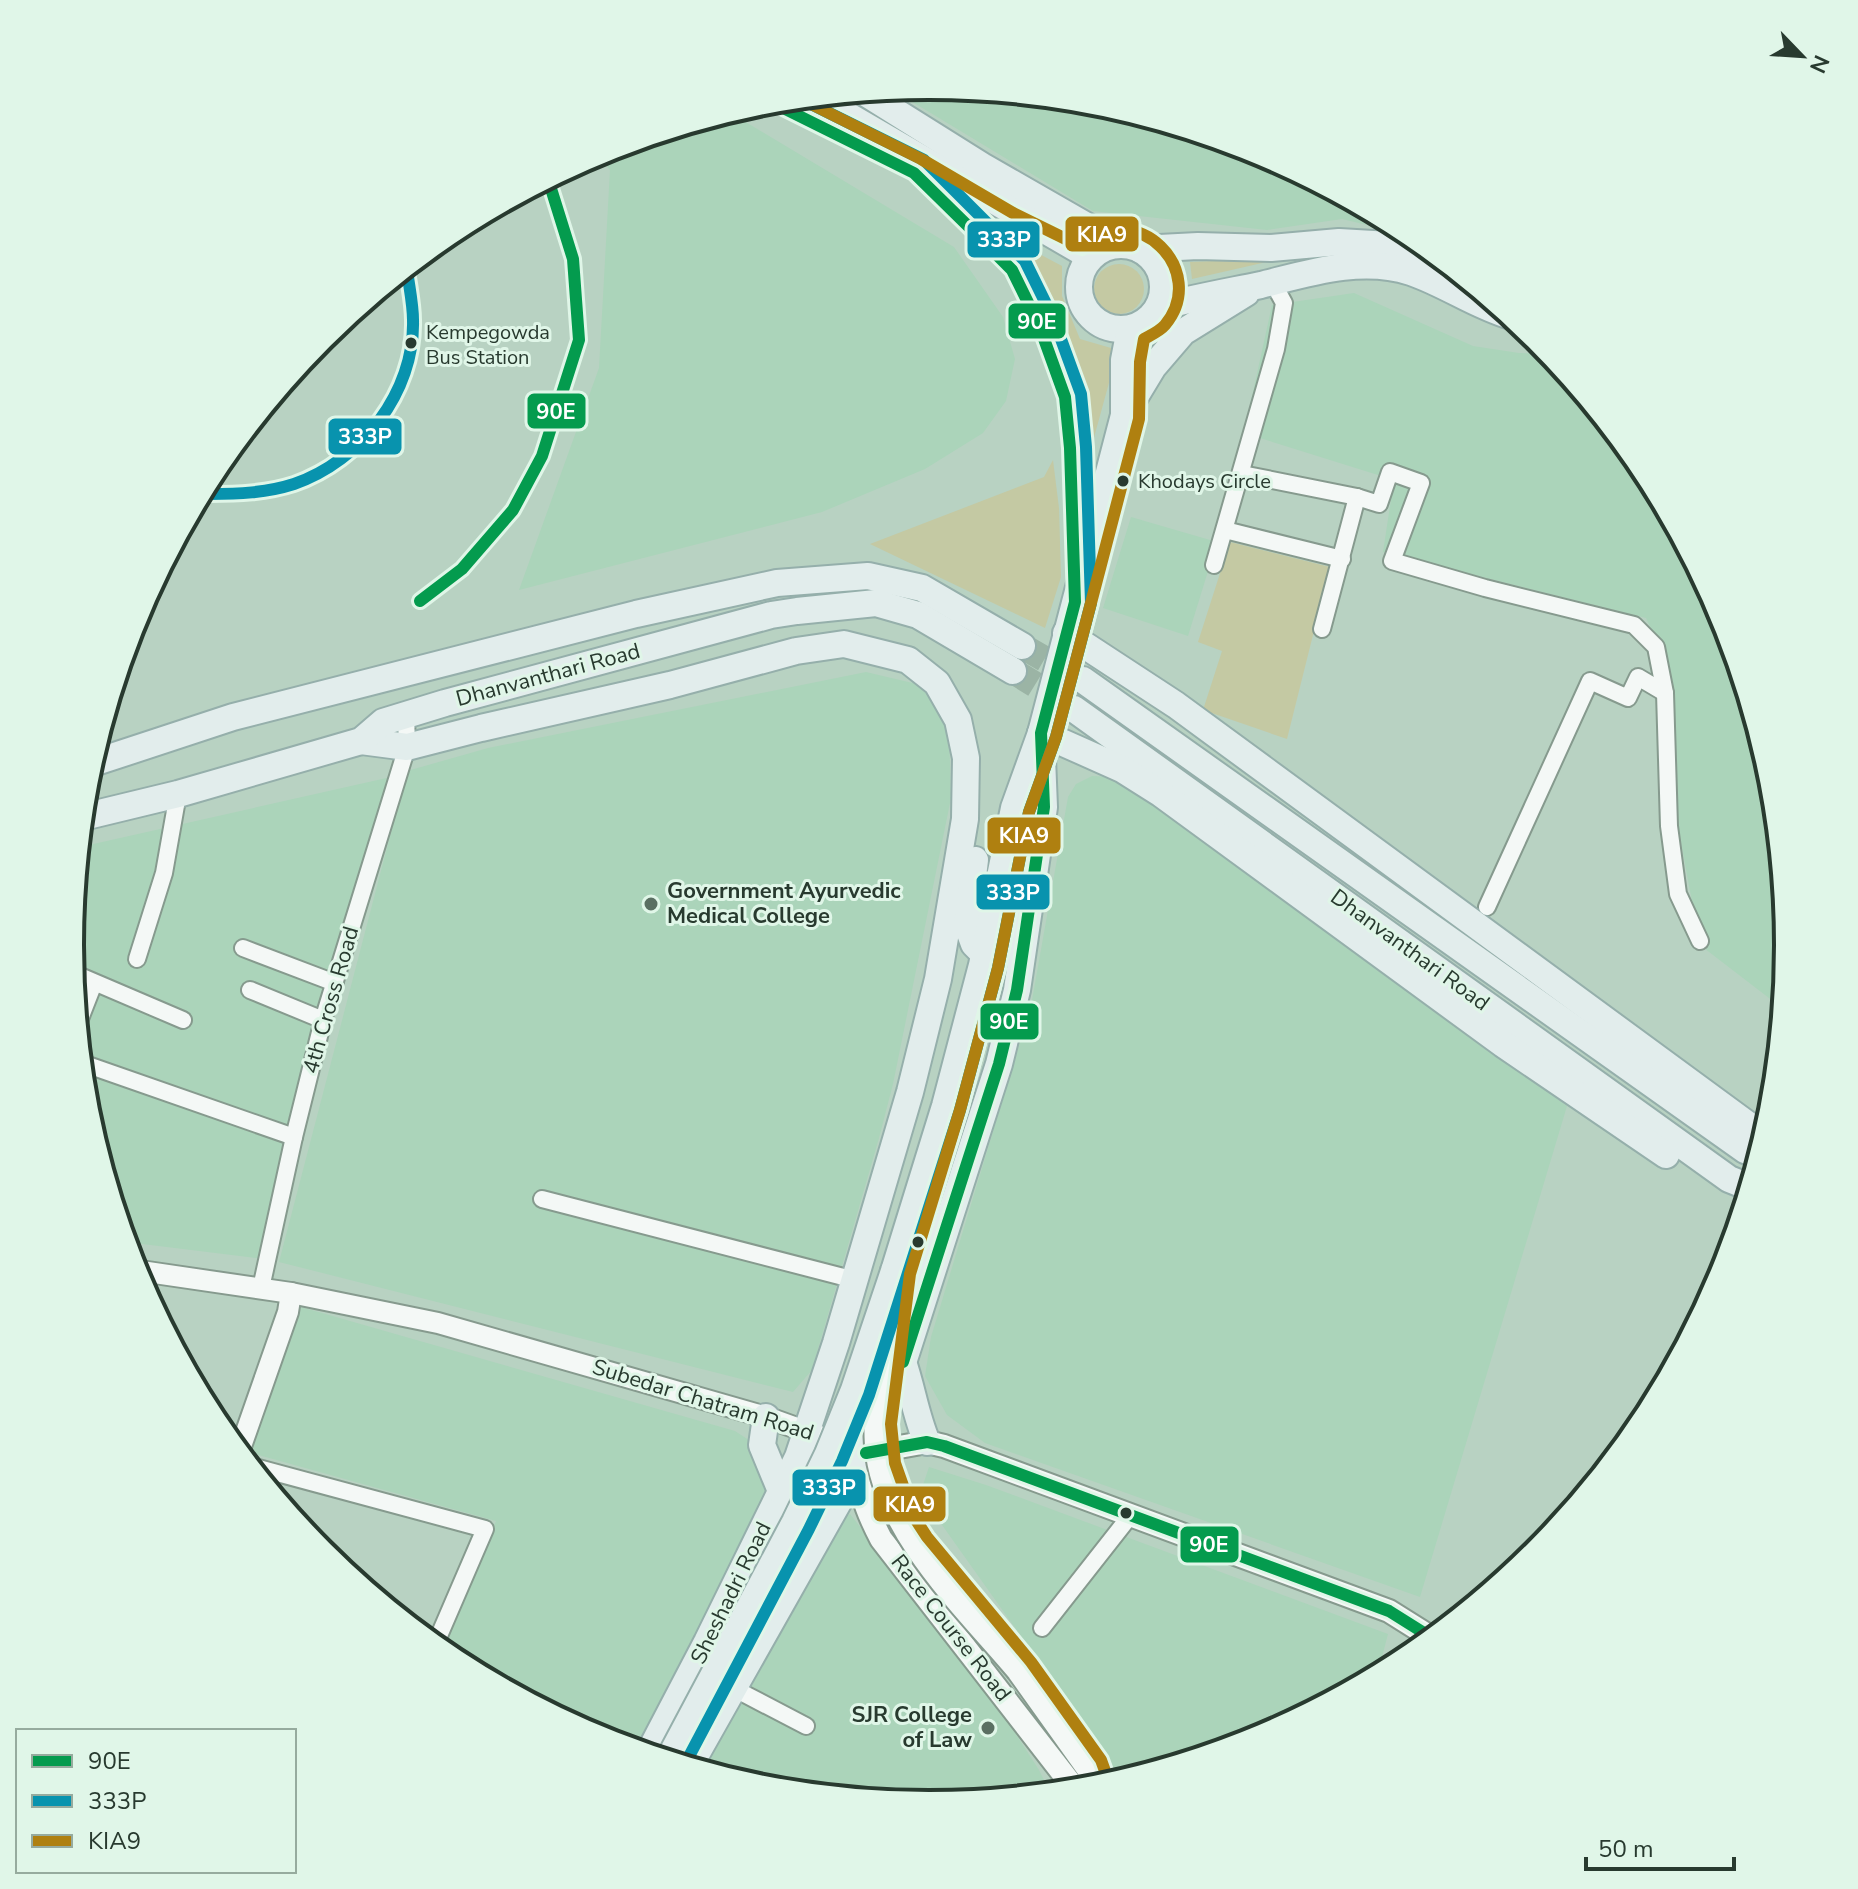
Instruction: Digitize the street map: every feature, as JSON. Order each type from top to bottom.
[{"type":"main road","points":[[878,101],[982,166],[1129,246],[1151,257],[1159,267],[1163,280],[1159,307],[1142,325],[1116,330],[1102,326],[1090,317],[1082,305],[1079,290],[1085,266],[1091,257],[1107,246],[1129,246],[1271,248],[1339,242],[1407,248]]},
{"type":"main road","points":[[831,106],[1091,257]]},
{"type":"main road","points":[[1159,307],[1327,269],[1388,267],[1411,272],[1483,306]]},
{"type":"main road","points":[[1124,415],[1153,367],[1183,332],[1277,281]]},
{"type":"main road","points":[[674,1750],[828,1454],[854,1390],[894,1271],[945,1106],[984,954],[1014,808],[1043,722],[1124,415],[1124,360],[1130,329]]},
{"type":"main road","name":"Dhanvanthari Road","points":[[105,759],[233,717],[636,614],[777,583],[868,576],[922,588],[1022,646]]},
{"type":"main road","name":"Dhanvanthari Road","points":[[94,814],[178,794],[361,741],[383,722],[406,715],[771,615],[876,603],[918,615],[1013,671]]},
{"type":"main road","points":[[1066,633],[1176,705],[1753,1128]]},
{"type":"main road","points":[[361,741],[407,747],[670,685],[796,651],[844,644],[908,660],[937,683],[958,720],[966,758],[977,773],[983,797],[967,925],[968,934],[984,954]]},
{"type":"main road","name":"Dhanvanthari Road","points":[[1083,680],[1748,1151]]},
{"type":"main road","name":"Dhanvanthari Road","points":[[1074,709],[1739,1183]]},
{"type":"main road","points":[[1043,722],[1160,793],[1503,1044],[1684,1167],[1739,1183]]},
{"type":"main road","points":[[695,1756],[866,1453],[891,1400],[999,1064],[1017,990],[1044,807],[1043,722]]},
{"type":"main road","name":"Sheshadri Road","points":[[654,1744],[798,1457],[855,1280],[910,1092],[938,979],[965,819],[966,758]]},
{"type":"main road","points":[[894,1271],[875,1424],[879,1467],[886,1491],[900,1524],[914,1546],[1018,1671],[1088,1774]]},
{"type":"main road","points":[[903,1362],[927,1442]]},
{"type":"main road","points":[[766,1417],[762,1445],[781,1491]]},
{"type":"main road","points":[[866,1453],[927,1442],[944,1446],[1389,1611],[1421,1631]]},
{"type":"main road","name":"Race Course Road","points":[[866,1453],[860,1487],[870,1519],[881,1539],[1066,1778]]},
{"type":"street","points":[[1214,565],[1276,349],[1284,303],[1277,281]]},
{"type":"street","points":[[1242,474],[1379,504],[1390,472],[1421,483],[1392,561],[1634,625],[1656,647],[1665,693],[1669,826],[1678,894],[1700,941]]},
{"type":"street","points":[[1322,629],[1357,497]]},
{"type":"street","points":[[1225,530],[1342,559]]},
{"type":"street","points":[[1487,907],[1590,681],[1628,698],[1638,677],[1665,693]]},
{"type":"street","name":"4th Cross Road","points":[[261,1288],[323,1020],[407,747],[406,715]]},
{"type":"street","points":[[137,959],[164,873],[178,794]]},
{"type":"street","points":[[243,948],[335,983]]},
{"type":"street","points":[[85,979],[183,1020]]},
{"type":"street","points":[[86,1003],[94,983]]},
{"type":"street","points":[[250,990],[323,1020]]},
{"type":"street","points":[[93,1067],[294,1137]]},
{"type":"street","points":[[542,1199],[855,1280]]},
{"type":"street","name":"Subedar Chatram Road","points":[[150,1272],[291,1293],[438,1323],[766,1417],[866,1453]]},
{"type":"street","points":[[244,1438],[288,1312],[291,1293]]},
{"type":"street","points":[[269,1471],[485,1529],[440,1633]]},
{"type":"street","points":[[1042,1628],[1130,1516]]},
{"type":"street","points":[[733,1688],[806,1726]]},
{"type":"shaded area","points":[[910,100],[984,101],[1039,107],[1148,128],[1252,164],[1303,187],[1373,227],[1342,219],[1267,230],[1093,211]]},
{"type":"shaded area","points":[[743,121],[954,247],[1003,317],[1015,359],[1006,401],[983,433],[925,469],[822,512],[519,590],[599,368],[610,170],[605,165],[657,144]]},
{"type":"shaded area","points":[[1013,240],[1062,266],[1062,296],[1080,339],[1118,350],[1087,463],[1083,403],[1070,355],[1044,297],[1006,248],[1008,242]]},
{"type":"shaded area","points":[[1284,258],[1192,279],[1190,262]]},
{"type":"shaded area","points":[[1119,264],[1137,271],[1144,289],[1137,307],[1119,314],[1101,307],[1094,289],[1101,271]]},
{"type":"shaded area","points":[[1354,293],[1473,346],[1533,353],[1564,387],[1632,475],[1661,522],[1710,621],[1745,726],[1767,834],[1774,944],[1772,1000],[1700,945],[1666,761],[1653,633],[1646,618],[1383,552],[1394,480],[1244,433],[1272,305]]},
{"type":"shaded area","points":[[1053,460],[1059,508],[1061,577],[1045,628],[870,544],[1044,477]]},
{"type":"shaded area","points":[[1131,517],[1217,542],[1188,636],[1103,608]]},
{"type":"shaded area","points":[[1230,542],[1330,567],[1287,739],[1203,710],[1222,651],[1198,642]]},
{"type":"shaded area","name":"Government Ayurvedic Medical College","points":[[866,672],[921,685],[949,730],[951,798],[893,1084],[879,1138],[812,1370],[793,1392],[279,1262],[407,771],[488,748]]},
{"type":"shaded area","points":[[1092,776],[1112,777],[1146,795],[1567,1106],[1420,1597],[985,1443],[947,1415],[925,1376],[931,1337],[1031,1006],[1068,797],[1076,784]]},
{"type":"shaded area","points":[[391,777],[264,1259],[139,1244],[113,1163],[91,1055],[84,944],[90,845]]},
{"type":"shaded area","points":[[294,1305],[735,1431],[755,1444],[771,1498],[646,1741],[555,1702],[506,1676],[446,1637],[496,1521],[255,1454],[247,1443]]},
{"type":"shaded area","points":[[929,1467],[986,1485],[1388,1634],[1382,1657],[1303,1702],[1252,1725],[1201,1745],[1112,1769],[920,1494]]},
{"type":"shaded area","points":[[850,1514],[985,1686],[1045,1781],[984,1788],[874,1788],[764,1773],[706,1760],[833,1525]]},
{"type":"tunnel","points":[[1022,646],[1076,677]]},
{"type":"tunnel","points":[[1013,671],[1068,705]]},
{"type":"transit line","name":"KIA9","points":[[817,107],[921,159],[1013,213],[1082,247],[1103,233],[1124,230],[1144,235],[1161,247],[1173,263],[1179,283],[1177,304],[1165,325],[1144,339],[1140,362],[1139,419],[1056,737],[1029,812],[998,968],[960,1110],[910,1274],[891,1424],[895,1463],[914,1517],[927,1537],[1031,1662],[1101,1760],[1105,1771]]},
{"type":"transit line","name":"333P","points":[[690,1755],[809,1529],[869,1395],[960,1110],[998,968],[1029,812],[1056,737],[1091,603],[1086,447],[1081,394],[1054,320],[1025,261],[924,160],[818,107]]},
{"type":"transit line","name":"90E","points":[[790,112],[914,173],[1012,270],[1039,325],[1065,397],[1070,448],[1075,602],[1041,733],[1044,807],[1017,990],[999,1064],[903,1362]]},
{"type":"transit line","name":"90E","points":[[420,601],[462,569],[513,510],[542,456],[579,340],[573,259],[551,189]]},
{"type":"transit line","name":"333P","points":[[214,494],[252,492],[294,484],[341,459],[362,441],[394,397],[405,373],[413,320],[408,279]]},
{"type":"transit line","name":"90E","points":[[866,1453],[927,1442],[944,1446],[1389,1611],[1421,1631]]},
{"type":"place","name":"Kempegowda Bus Station","points":[[411,343]]},
{"type":"place","name":"Khodays Circle","points":[[1123,481]]},
{"type":"place","name":"Government Ayurvedic Medical College","points":[[651,904]]},
{"type":"place","name":"SJR College of Law","points":[[988,1728]]}]
